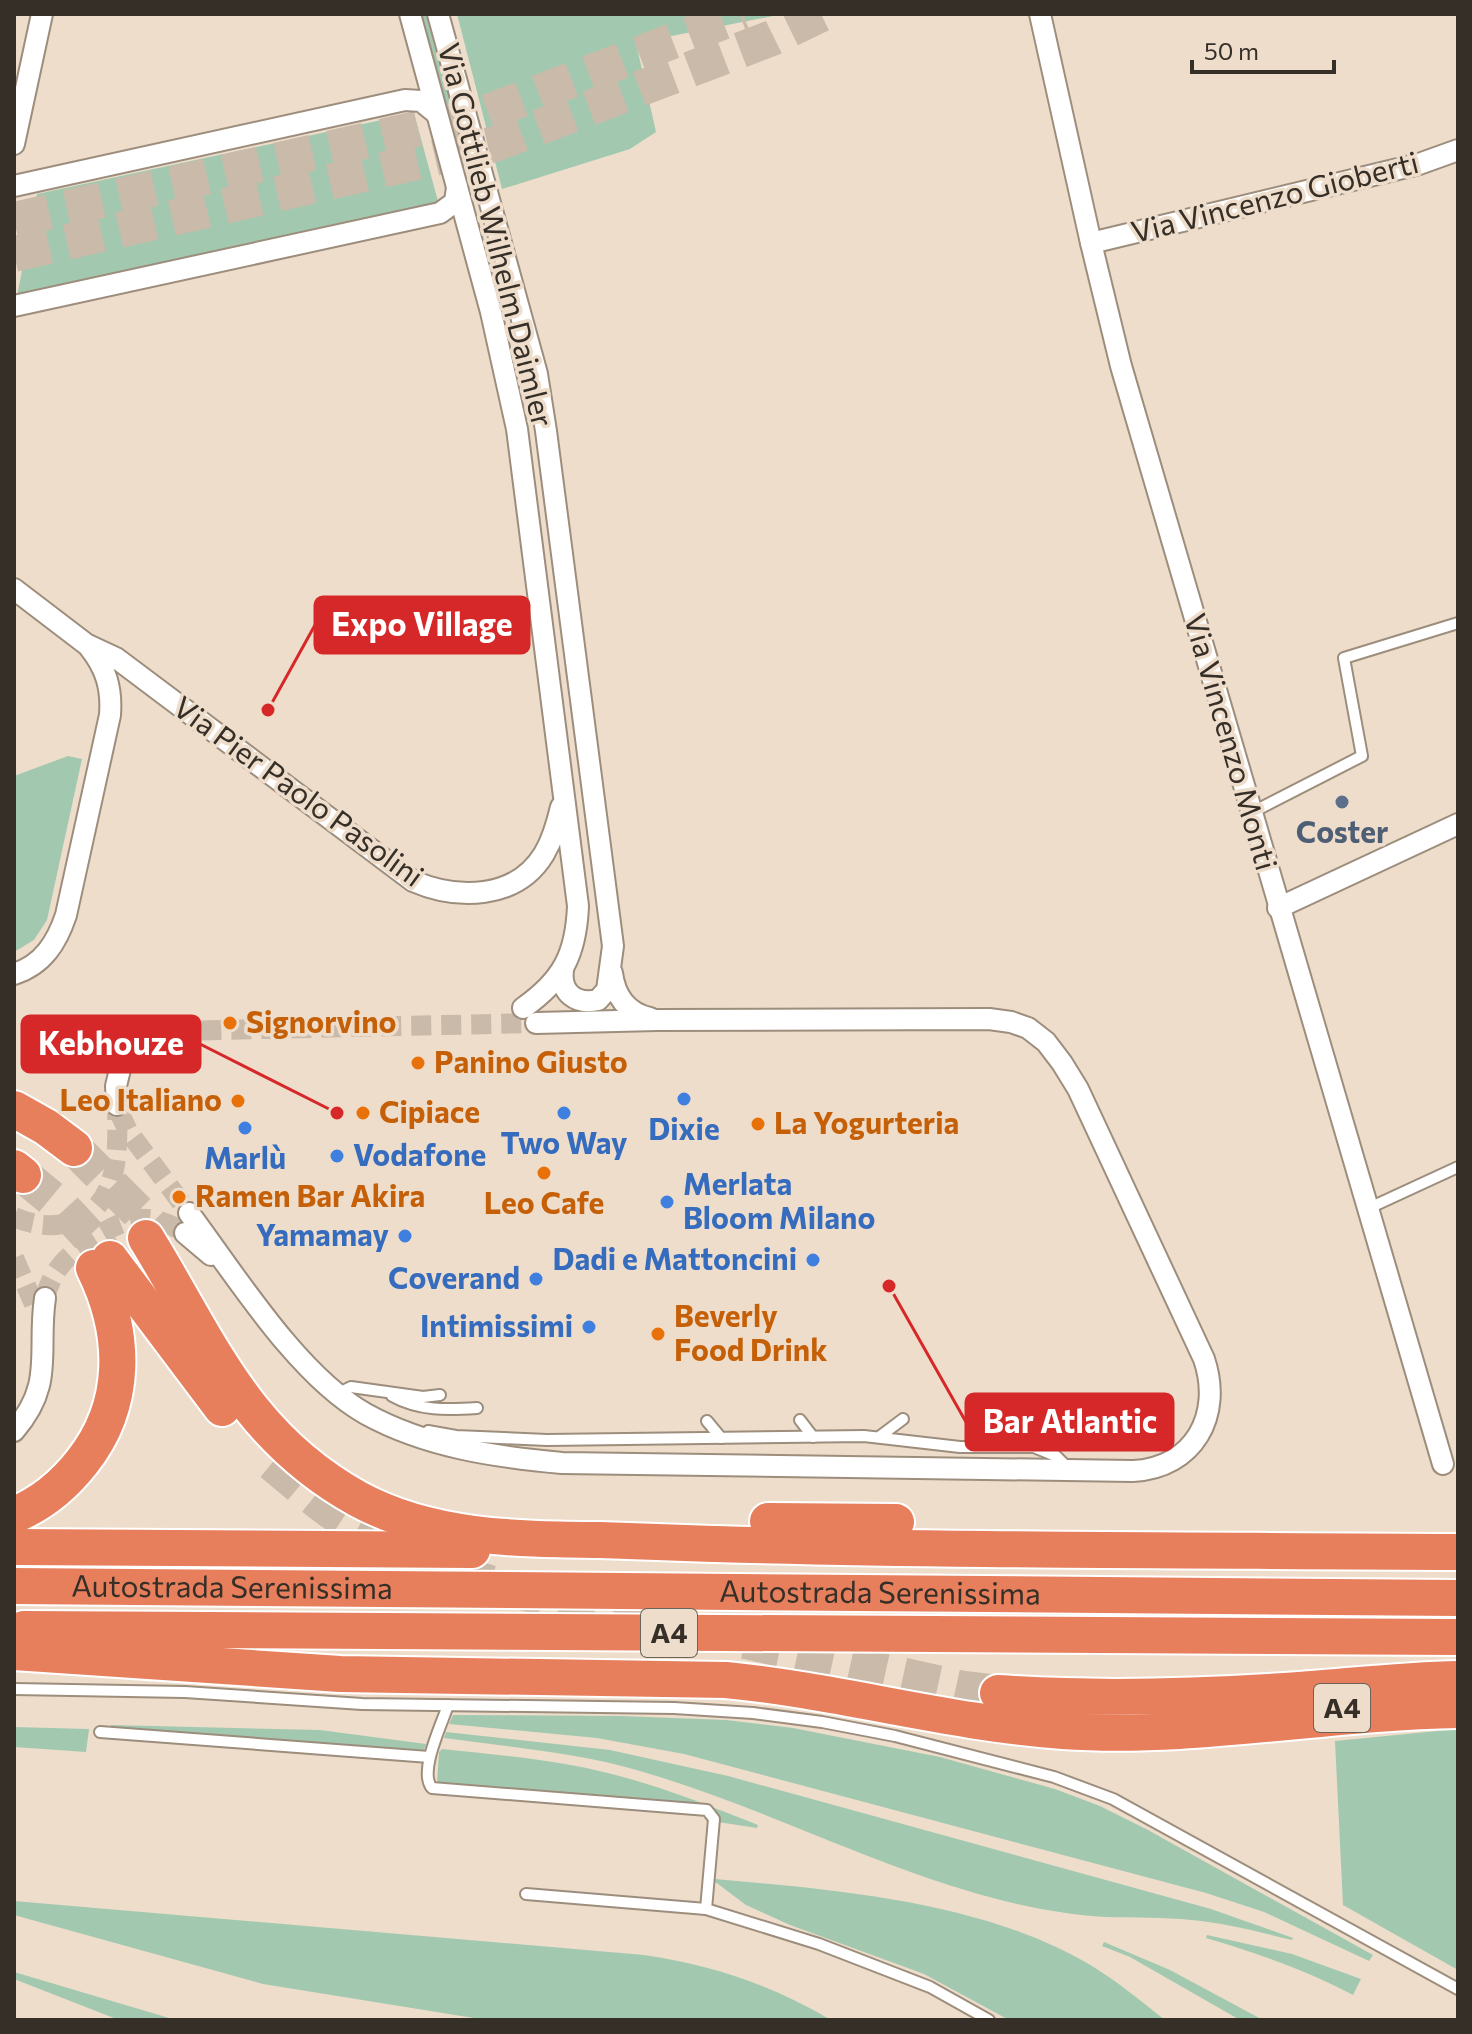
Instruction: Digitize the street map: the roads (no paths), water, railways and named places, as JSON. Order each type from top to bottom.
[{"type":"highway","points":[[14,1109],[74,1148]]},
{"type":"highway","points":[[163,1234],[244,1372],[313,1442],[374,1480],[414,1496],[458,1508],[515,1517],[571,1520],[1458,1526]]},
{"type":"highway","points":[[163,1234],[215,1359],[252,1411],[290,1451],[315,1471],[360,1500],[417,1522],[484,1536],[817,1547],[1458,1552]]},
{"type":"highway","points":[[14,1515],[40,1501],[73,1473],[100,1437],[108,1417],[118,1377],[116,1329],[102,1264],[272,1463]]},
{"type":"highway","points":[[14,1547],[603,1551],[817,1547]]},
{"type":"highway","name":"Autostrada Serenissima","points":[[14,1586],[1458,1598]]},
{"type":"highway","name":"Autostrada Serenissima","points":[[14,1629],[1458,1637]]},
{"type":"highway","name":"A4","points":[[14,1652],[340,1674],[726,1680],[777,1685],[1000,1724],[1062,1731],[1172,1732],[1227,1727],[1309,1712],[1458,1697]]},
{"type":"highway","points":[[998,1693],[1152,1697],[1458,1679]]},
{"type":"highway","points":[[1227,1727],[1402,1711],[1458,1710]]},
{"type":"street","points":[[14,144],[42,14]]},
{"type":"street","name":"Via Gottlieb Wilhelm Daimler","points":[[410,14],[501,351],[517,429],[578,906],[574,943],[563,970]]},
{"type":"street","name":"Via Gottlieb Wilhelm Daimler","points":[[438,14],[537,374],[613,946],[611,961]]},
{"type":"street","name":"Via Vincenzo Monti","points":[[1040,14],[1121,366],[1443,1464]]},
{"type":"street","name":"Via Gottlieb Wilhelm Daimler","points":[[14,186],[405,100],[421,101],[437,114]]},
{"type":"street","name":"Via Vincenzo Gioberti","points":[[1091,243],[1419,164],[1458,150]]},
{"type":"street","points":[[14,306],[440,213],[455,202],[457,187]]},
{"type":"street","name":"Via Pier Paolo Pasolini","points":[[14,589],[86,644],[116,658],[413,881],[433,890],[478,894],[521,878],[542,858],[553,838],[564,795]]},
{"type":"street","name":"Via Pier Paolo Pasolini","points":[[14,974],[25,971],[44,957],[58,937],[70,901],[110,715],[111,697],[107,679],[100,661],[86,644]]},
{"type":"street","points":[[1278,908],[1458,824]]},
{"type":"street","points":[[563,970],[564,987],[569,995],[591,1001],[604,996],[611,961]]},
{"type":"street","points":[[611,961],[613,981],[621,1000],[633,1012],[657,1020]]},
{"type":"street","points":[[189,1213],[307,1367],[337,1394],[364,1413],[430,1441],[478,1452],[562,1463],[1148,1470],[1180,1457],[1203,1428],[1211,1394],[1204,1359],[1078,1089],[1046,1042],[1028,1028],[989,1019],[657,1020],[530,1015],[563,970]]},
{"type":"street","points":[[117,1105],[116,1086],[122,1061]]},
{"type":"street","points":[[163,1234],[236,1275]]},
{"type":"street","points":[[14,1431],[33,1405],[40,1386],[44,1349],[39,1301]]},
{"type":"lane","points":[[1251,813],[1362,756],[1344,658],[1458,623]]},
{"type":"lane","points":[[1091,1147],[1092,1120]]},
{"type":"lane","points":[[1367,1209],[1458,1167]]},
{"type":"lane","points":[[337,1394],[351,1387],[423,1397],[440,1395]]},
{"type":"lane","points":[[386,1393],[408,1405],[427,1409],[477,1408]]},
{"type":"lane","points":[[364,1413],[418,1429],[456,1436],[547,1440],[879,1437],[960,1447],[1034,1447],[1056,1456],[1071,1470]]},
{"type":"lane","points":[[879,1437],[903,1419]]},
{"type":"lane","points":[[800,1420],[813,1437]]},
{"type":"lane","points":[[707,1421],[721,1438]]},
{"type":"lane","points":[[14,1689],[185,1692],[305,1702],[674,1708],[775,1716],[895,1736],[1054,1777],[1113,1799],[1458,1989]]},
{"type":"lane","points":[[448,1705],[429,1757],[428,1783],[435,1789],[707,1810],[714,1819],[706,1909]]},
{"type":"lane","points":[[100,1732],[429,1757]]},
{"type":"lane","points":[[526,1894],[706,1909],[819,1944],[930,1987],[989,2020]]},
{"type":"tunnel","points":[[14,220],[483,114],[743,14]]},
{"type":"tunnel","points":[[14,254],[495,144],[772,38],[821,14]]},
{"type":"tunnel","points":[[122,1061],[144,1039],[174,1031],[536,1023]]},
{"type":"tunnel","points":[[14,1217],[56,1225],[82,1218],[96,1207],[106,1194],[116,1160],[117,1105]]},
{"type":"tunnel","points":[[119,1112],[128,1131],[189,1213]]},
{"type":"tunnel","points":[[74,1148],[157,1231]]},
{"type":"tunnel","points":[[23,1175],[63,1208],[110,1259]]},
{"type":"tunnel","points":[[45,1298],[52,1279],[68,1257],[115,1226],[148,1219],[185,1233]]},
{"type":"tunnel","points":[[14,1258],[34,1304]]},
{"type":"tunnel","points":[[272,1463],[344,1520],[421,1559],[542,1597],[668,1625]]},
{"type":"tunnel","points":[[745,1641],[964,1689],[998,1693]]},
{"type":"place","name":"Expo Village","points":[[268,710]]},
{"type":"place","name":"Coster","points":[[1342,802]]},
{"type":"place","name":"Signorvino","points":[[230,1023]]},
{"type":"place","name":"Panino Giusto","points":[[418,1063]]},
{"type":"place","name":"Dixie","points":[[684,1099]]},
{"type":"place","name":"Leo Italiano","points":[[238,1101]]},
{"type":"place","name":"Kebhouze","points":[[337,1113]]},
{"type":"place","name":"Cipiace","points":[[363,1113]]},
{"type":"place","name":"Two Way","points":[[564,1113]]},
{"type":"place","name":"La Yogurteria","points":[[758,1124]]},
{"type":"place","name":"Marlù","points":[[245,1128]]},
{"type":"place","name":"Vodafone","points":[[337,1156]]},
{"type":"place","name":"Leo Cafe","points":[[544,1173]]},
{"type":"place","name":"Ramen Bar Akira","points":[[179,1197]]},
{"type":"place","name":"Merlata Bloom Milano","points":[[667,1202]]},
{"type":"place","name":"Yamamay","points":[[405,1236]]},
{"type":"place","name":"Dadi e Mattoncini","points":[[813,1260]]},
{"type":"place","name":"Coverand","points":[[536,1279]]},
{"type":"place","name":"Bar Atlantic","points":[[889,1286]]},
{"type":"place","name":"Intimissimi","points":[[589,1327]]},
{"type":"place","name":"Beverly Food Drink","points":[[658,1334]]}]
